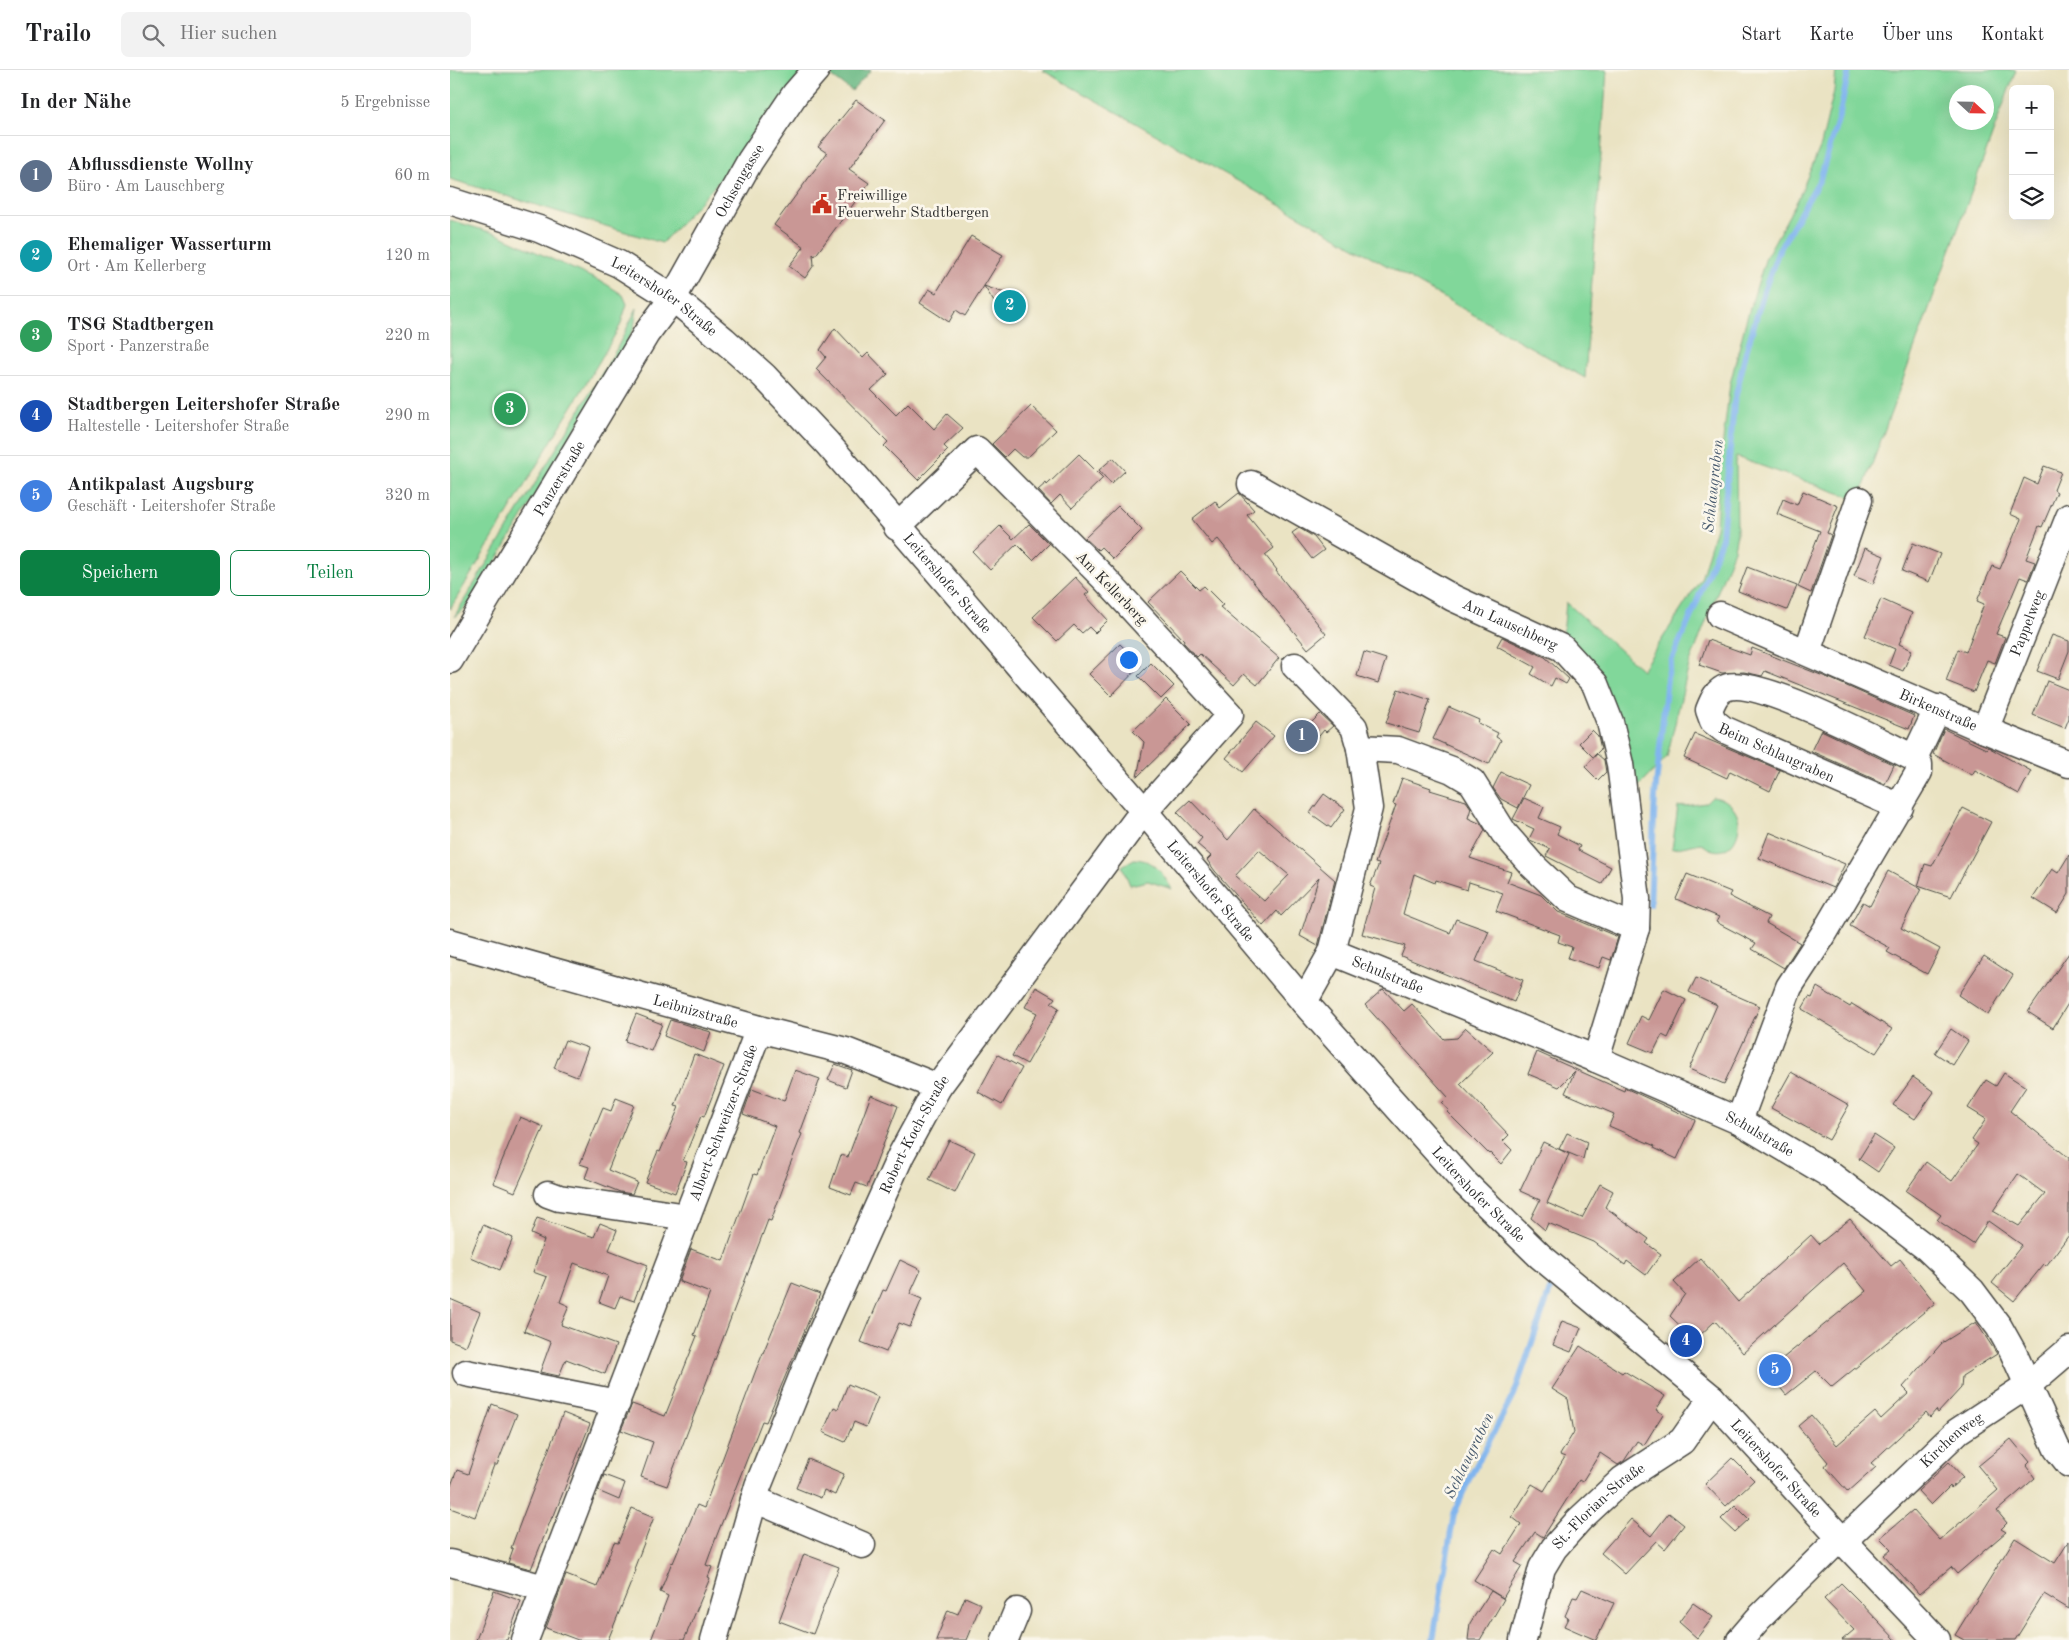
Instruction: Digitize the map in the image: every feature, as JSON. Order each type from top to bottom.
[{"type":"street","name":"Ochsengasse","points":[[673,298],[750,161],[795,94],[816,70]]},
{"type":"street","name":"Leitershofer Straße","points":[[450,201],[539,229],[619,264],[673,298],[764,376],[827,443],[1144,811],[1304,1002],[1466,1184],[1545,1260],[1712,1398],[1937,1640]]},
{"type":"street","name":"Panzerstraße","points":[[450,660],[646,334],[673,298]]},
{"type":"street","name":"Am Kellerberg","points":[[897,526],[977,450],[1105,579],[1230,715],[1144,811]]},
{"type":"street","name":"Am Lauschberg","points":[[1251,484],[1453,598],[1562,648],[1595,684],[1610,722],[1620,764],[1637,900],[1636,928],[1596,1060]]},
{"type":"street","points":[[1807,652],[1859,500]]},
{"type":"street","name":"Pappelweg","points":[[1985,730],[2069,517]]},
{"type":"street","name":"Birkenstraße","points":[[1720,615],[1985,730],[2069,764]]},
{"type":"street","points":[[1295,666],[1354,726],[1360,748],[1369,808],[1332,952],[1304,1002]]},
{"type":"street","name":"Beim Schlaugraben","points":[[1900,807],[1723,729],[1713,721],[1710,710],[1715,697],[1729,686],[1768,693],[1818,712],[1917,761]]},
{"type":"street","points":[[1740,1121],[1790,987],[1920,772],[1917,761],[1938,708]]},
{"type":"street","points":[[1360,748],[1398,750],[1452,770],[1472,782],[1504,833],[1531,864],[1568,899],[1636,928]]},
{"type":"street","name":"Robert-Koch-Straße","points":[[714,1640],[754,1499],[811,1355],[901,1155],[938,1087],[1144,811]]},
{"type":"street","name":"Leibnizstraße","points":[[450,942],[759,1030],[846,1051],[938,1087]]},
{"type":"street","name":"Schulstraße","points":[[1332,952],[1740,1121],[1832,1176],[1928,1249],[1972,1291],[1999,1327],[2057,1449],[2069,1464]]},
{"type":"street","name":"Albert-Schweitzer-Straße","points":[[525,1640],[759,1030]]},
{"type":"street","name":"Albert-Schweitzer-Straße","points":[[548,1194],[559,1198],[687,1218]]},
{"type":"street","name":"Kirchenweg","points":[[1843,1541],[1958,1431],[2028,1385],[2069,1350]]},
{"type":"street","points":[[466,1373],[617,1403]]},
{"type":"street","name":"St.-Florian-Straße","points":[[1523,1640],[1542,1568],[1554,1548],[1579,1520],[1622,1480],[1682,1441],[1712,1398]]},
{"type":"street","points":[[754,1499],[862,1545]]},
{"type":"street","points":[[1740,1640],[1758,1619],[1832,1546],[1843,1541]]},
{"type":"street","points":[[450,1563],[545,1588]]},
{"type":"street","points":[[1005,1640],[1017,1610]]},
{"type":"green space","points":[[450,70],[816,70],[792,102],[662,243],[450,179]]},
{"type":"green space","points":[[832,70],[871,70],[852,91],[828,74]]},
{"type":"green space","points":[[1042,70],[1607,70],[1585,378]]},
{"type":"green space","points":[[1836,70],[2016,70],[1859,500],[1736,457],[1737,533],[1734,550],[1689,665],[1667,757],[1636,789],[1620,764],[1610,722],[1562,648],[1566,602],[1642,670],[1701,579],[1716,527],[1719,473],[1730,384],[1746,321],[1766,257],[1798,199],[1821,145],[1834,91]]},
{"type":"green space","points":[[450,220],[497,234],[606,284],[623,295],[627,304],[620,326],[450,609]]},
{"type":"green space","points":[[637,308],[634,328],[625,347],[471,603],[454,617],[616,350]]},
{"type":"green space","points":[[1712,797],[1727,802],[1735,811],[1739,822],[1738,834],[1733,843],[1724,850],[1713,850],[1701,843],[1672,849],[1678,807],[1706,803]]},
{"type":"green space","points":[[1134,859],[1153,864],[1161,872],[1172,889],[1148,881],[1130,885],[1122,866]]},
{"type":"building","name":"Freiwillige Feuerwehr Stadtbergen","points":[[856,100],[885,120],[849,169],[869,183],[815,256],[813,254],[814,265],[805,278],[789,266],[804,247],[774,225],[827,153],[818,147]]},
{"type":"building","points":[[971,236],[1003,255],[965,316],[956,310],[949,322],[920,303],[929,289],[936,293]]},
{"type":"building","points":[[984,286],[1016,297],[1021,304],[1020,312],[1012,318],[1003,316]]},
{"type":"building","points":[[835,328],[863,358],[868,353],[888,374],[871,390],[896,415],[908,403],[934,429],[947,414],[963,428],[944,446],[948,450],[918,480],[884,446],[888,442],[816,369],[826,357],[820,350]]},
{"type":"building","points":[[1031,406],[1056,430],[1028,457],[1022,457],[1013,449],[1005,457],[992,444]]},
{"type":"building","points":[[1079,454],[1103,478],[1072,508],[1060,495],[1051,504],[1038,490],[1046,483],[1047,485]]},
{"type":"building","points":[[1113,458],[1125,471],[1111,484],[1099,470]]},
{"type":"building","points":[[2044,466],[2061,472],[2054,490],[2057,492],[2042,527],[2039,526],[2026,559],[2035,562],[2028,580],[2020,577],[1996,634],[2005,637],[1995,663],[1987,660],[1974,692],[1946,681],[1958,649],[1966,652],[1984,604],[1977,601],[1992,566],[2000,569],[2021,519],[2010,514],[2024,478],[2037,484]]},
{"type":"building","points":[[1803,491],[1838,506],[1827,533],[1831,535],[1811,593],[1798,587],[1820,531],[1777,514],[1783,499],[1797,505]]},
{"type":"building","points":[[1239,493],[1254,510],[1247,515],[1274,548],[1265,555],[1326,634],[1308,649],[1218,539],[1212,544],[1192,519],[1215,501],[1220,508]]},
{"type":"building","points":[[1118,506],[1142,530],[1113,559],[1101,547],[1098,550],[1085,538]]},
{"type":"building","points":[[1029,524],[1049,544],[1033,560],[1017,544],[990,570],[973,552],[1000,526],[1013,539]]},
{"type":"building","points":[[1299,528],[1314,537],[1324,550],[1312,559],[1292,533]]},
{"type":"building","points":[[1913,543],[1940,554],[1929,582],[1902,571]]},
{"type":"building","points":[[1865,548],[1884,556],[1873,584],[1854,576]]},
{"type":"building","points":[[1747,567],[1797,586],[1787,610],[1738,591]]},
{"type":"building","points":[[1180,571],[1199,590],[1204,586],[1223,605],[1220,607],[1279,658],[1257,685],[1244,674],[1234,685],[1200,654],[1197,657],[1183,642],[1184,640],[1148,602]]},
{"type":"building","points":[[1075,577],[1089,592],[1085,595],[1108,620],[1095,633],[1089,627],[1082,633],[1074,625],[1057,641],[1033,617]]},
{"type":"building","points":[[1881,599],[1912,613],[1899,644],[1912,650],[1903,671],[1889,665],[1895,649],[1865,636]]},
{"type":"building","points":[[2052,635],[2069,641],[2069,651],[2058,679],[2037,671]]},
{"type":"building","points":[[1502,637],[1545,657],[1569,679],[1566,684],[1555,678],[1551,686],[1531,674],[1535,667],[1497,646]]},
{"type":"building","points":[[1708,640],[1750,655],[1752,648],[1831,679],[1914,716],[1909,729],[1765,671],[1762,676],[1744,672],[1722,673],[1699,665]]},
{"type":"building","points":[[1120,644],[1141,665],[1111,696],[1089,674]]},
{"type":"building","points":[[1364,652],[1386,659],[1378,683],[1357,676]]},
{"type":"building","points":[[1151,663],[1174,686],[1161,699],[1138,676]]},
{"type":"building","points":[[2047,681],[2069,690],[2069,718],[2065,728],[2033,715]]},
{"type":"building","points":[[1398,689],[1430,700],[1419,733],[1386,723]]},
{"type":"building","points":[[1166,699],[1191,724],[1137,777],[1144,742],[1133,731]]},
{"type":"building","points":[[1449,707],[1479,720],[1478,723],[1498,733],[1496,737],[1501,740],[1489,764],[1433,739]]},
{"type":"building","points":[[1320,714],[1333,726],[1326,732],[1324,730],[1306,752],[1289,737],[1302,721],[1308,726]]},
{"type":"building","points":[[1256,722],[1274,736],[1243,772],[1226,758]]},
{"type":"building","points":[[1944,729],[1986,749],[1988,747],[2031,771],[2019,794],[1975,770],[1972,775],[1933,754]]},
{"type":"building","points":[[1592,730],[1598,736],[1601,749],[1593,757],[1579,743]]},
{"type":"building","points":[[1821,730],[1894,765],[1885,784],[1811,751]]},
{"type":"building","points":[[1695,734],[1780,770],[1770,791],[1730,771],[1727,778],[1684,758]]},
{"type":"building","points":[[1597,754],[1604,760],[1606,772],[1598,780],[1585,767]]},
{"type":"building","points":[[1501,772],[1529,785],[1518,808],[1501,799],[1493,788]]},
{"type":"building","points":[[1402,778],[1431,788],[1430,790],[1466,801],[1471,808],[1468,818],[1481,824],[1485,830],[1470,858],[1511,872],[1507,882],[1541,895],[1558,912],[1618,937],[1611,960],[1603,957],[1599,968],[1568,958],[1572,947],[1558,942],[1560,935],[1496,911],[1503,893],[1469,882],[1467,890],[1436,880],[1435,883],[1414,874],[1403,914],[1450,933],[1456,919],[1489,931],[1476,961],[1523,980],[1514,1002],[1401,956],[1405,946],[1362,934],[1375,888],[1370,886],[1379,864],[1375,863],[1396,805],[1393,804]]},
{"type":"building","points":[[1324,794],[1345,809],[1331,828],[1310,813]]},
{"type":"building","points":[[1524,798],[1544,807],[1539,818],[1560,827],[1557,834],[1580,846],[1578,850],[1611,867],[1602,884],[1546,856],[1550,849],[1529,839],[1534,829],[1513,819]]},
{"type":"building","points":[[1190,800],[1228,840],[1254,809],[1335,880],[1318,946],[1300,936],[1319,877],[1281,916],[1277,911],[1263,926],[1215,871],[1207,860],[1211,856],[1197,844],[1202,838],[1177,812]],"holes":[[[1259,850],[1289,875],[1264,901],[1235,876]]]},
{"type":"building","points":[[1963,808],[1991,822],[1951,897],[1918,886],[1925,864],[1932,866]]},
{"type":"building","points":[[1769,832],[1845,864],[1833,888],[1759,858]]},
{"type":"building","points":[[2069,855],[2069,894],[2057,913],[2033,898],[2052,869],[2058,873]]},
{"type":"building","points":[[1888,871],[1921,889],[1901,928],[1940,949],[1927,974],[1887,952],[1890,948],[1850,926],[1863,902],[1870,906]]},
{"type":"building","points":[[1687,874],[1731,892],[1729,896],[1769,917],[1766,923],[1800,943],[1784,968],[1752,949],[1756,943],[1716,922],[1719,917],[1676,899]]},
{"type":"building","points":[[2069,953],[2069,1002],[2053,1028],[2028,1012]]},
{"type":"building","points":[[1984,956],[2013,975],[1988,1015],[1958,995]]},
{"type":"building","points":[[1696,978],[1760,1006],[1724,1084],[1689,1069],[1717,1005],[1689,992]]},
{"type":"building","points":[[1036,987],[1055,998],[1051,1003],[1059,1008],[1027,1064],[1012,1056],[1037,1013],[1025,1007]]},
{"type":"building","points":[[1817,987],[1850,1007],[1852,1004],[1892,1029],[1876,1053],[1802,1009],[1809,997],[1812,998]]},
{"type":"building","points":[[1383,989],[1404,1011],[1412,1004],[1444,1039],[1457,1038],[1466,1028],[1493,1052],[1460,1084],[1509,1135],[1503,1141],[1512,1150],[1501,1164],[1447,1112],[1449,1111],[1442,1103],[1448,1097],[1365,1005]]},
{"type":"building","points":[[1664,989],[1686,1000],[1668,1038],[1662,1035],[1653,1053],[1629,1043],[1641,1016],[1649,1020]]},
{"type":"building","points":[[636,1014],[662,1024],[651,1051],[625,1041]]},
{"type":"building","points":[[670,1020],[711,1032],[704,1052],[664,1036]]},
{"type":"building","points":[[1951,1029],[1968,1041],[1953,1065],[1935,1053]]},
{"type":"building","points":[[565,1040],[588,1048],[577,1077],[554,1068]]},
{"type":"building","points":[[1537,1052],[1624,1091],[1625,1088],[1695,1120],[1677,1159],[1654,1148],[1655,1146],[1609,1126],[1614,1114],[1565,1093],[1575,1071],[1559,1087],[1528,1074]]},
{"type":"building","points":[[694,1054],[724,1066],[704,1117],[701,1116],[683,1161],[687,1162],[675,1193],[645,1182],[679,1107],[675,1106]]},
{"type":"building","points":[[998,1055],[1022,1068],[1002,1105],[978,1092]]},
{"type":"building","points":[[835,1064],[852,1070],[846,1087],[828,1080]]},
{"type":"building","points":[[795,1070],[820,1079],[771,1221],[768,1220],[667,1486],[641,1477],[653,1442],[621,1430],[632,1404],[665,1416],[697,1336],[694,1335],[710,1293],[679,1281],[691,1249],[723,1261],[754,1174],[757,1175],[775,1126],[743,1114],[752,1089],[784,1101]]},
{"type":"building","points":[[1791,1072],[1849,1105],[1829,1140],[1771,1108]]},
{"type":"building","points":[[2004,1073],[2026,1087],[2010,1111],[2069,1158],[2069,1235],[2046,1266],[2044,1264],[2014,1301],[1992,1283],[2022,1245],[1988,1221],[1973,1244],[1937,1220],[1941,1215],[1906,1191],[1926,1162],[1952,1181],[1978,1144],[1972,1140],[1986,1119],[1968,1108],[1986,1080],[1996,1086]],"holes":[[[2018,1174],[2045,1194],[2019,1226],[1993,1211]]]},
{"type":"building","points":[[1913,1077],[1934,1092],[1915,1119],[1893,1105]]},
{"type":"building","points":[[871,1095],[898,1106],[867,1187],[856,1183],[851,1195],[830,1187],[841,1155],[848,1157]]},
{"type":"building","points":[[616,1098],[634,1105],[608,1170],[637,1182],[632,1194],[620,1192],[585,1178],[589,1167],[580,1164],[603,1108],[611,1111]]},
{"type":"building","points":[[520,1117],[544,1127],[515,1192],[493,1183]]},
{"type":"building","points":[[1567,1133],[1587,1142],[1583,1159],[1559,1149]]},
{"type":"building","points":[[1874,1135],[1894,1148],[1878,1172],[1859,1159]]},
{"type":"building","points":[[949,1140],[975,1152],[955,1193],[929,1180]]},
{"type":"building","points":[[1543,1142],[1569,1154],[1547,1203],[1582,1218],[1600,1184],[1613,1191],[1605,1207],[1649,1239],[1646,1243],[1661,1254],[1646,1275],[1627,1261],[1625,1265],[1594,1242],[1548,1223],[1545,1230],[1531,1218],[1540,1200],[1520,1191]]},
{"type":"building","points":[[537,1218],[594,1237],[600,1223],[617,1230],[609,1250],[648,1265],[634,1301],[620,1296],[615,1308],[599,1302],[608,1276],[574,1263],[560,1302],[569,1306],[561,1325],[616,1345],[605,1374],[566,1359],[559,1376],[540,1372],[551,1342],[524,1331],[547,1277],[533,1272],[544,1240],[531,1234]]},
{"type":"building","points":[[1850,1219],[1891,1266],[1900,1259],[1935,1303],[1832,1387],[1816,1371],[1786,1395],[1767,1371],[1866,1291],[1843,1263],[1743,1353],[1715,1321],[1695,1340],[1670,1316],[1685,1294],[1674,1282],[1700,1258],[1738,1302],[1811,1235],[1819,1244]]},
{"type":"building","points":[[483,1225],[513,1238],[500,1270],[470,1257]]},
{"type":"building","points":[[900,1260],[921,1270],[910,1294],[922,1299],[910,1327],[899,1323],[886,1352],[861,1342],[883,1290],[886,1291]]},
{"type":"building","points":[[792,1283],[820,1294],[766,1422],[762,1421],[717,1535],[706,1565],[712,1567],[708,1577],[710,1578],[684,1640],[651,1640],[668,1596],[660,1592],[697,1505],[704,1508],[756,1370]]},
{"type":"building","points":[[450,1299],[480,1312],[466,1346],[450,1340]]},
{"type":"building","points":[[1562,1321],[1581,1328],[1571,1352],[1553,1345]]},
{"type":"building","points":[[1976,1322],[1997,1354],[1962,1376],[1961,1388],[1938,1413],[1936,1410],[1930,1417],[1926,1412],[1871,1463],[1876,1467],[1848,1492],[1825,1466],[1828,1462],[1798,1426],[1811,1415],[1837,1445],[1875,1412],[1881,1419],[1909,1393],[1903,1387],[1942,1343]]},
{"type":"building","points":[[1580,1346],[1622,1373],[1624,1371],[1665,1396],[1656,1410],[1663,1414],[1644,1445],[1637,1441],[1624,1461],[1618,1465],[1600,1453],[1582,1482],[1579,1480],[1543,1537],[1535,1532],[1515,1562],[1522,1566],[1503,1598],[1474,1580],[1494,1549],[1502,1554],[1521,1524],[1512,1517],[1532,1484],[1544,1491],[1565,1457],[1560,1455],[1574,1432],[1568,1399],[1552,1389]]},
{"type":"building","points":[[848,1384],[878,1397],[866,1427],[854,1422],[845,1442],[823,1432],[834,1407],[838,1409]]},
{"type":"building","points":[[492,1404],[517,1414],[497,1465],[494,1465],[475,1517],[450,1508],[450,1488],[457,1470],[468,1474]]},
{"type":"building","points":[[563,1413],[590,1424],[531,1569],[508,1563],[513,1549],[511,1548]]},
{"type":"building","points":[[2011,1439],[2030,1462],[2026,1466],[2035,1478],[1997,1511],[2007,1523],[2001,1529],[2006,1532],[1957,1574],[1951,1567],[1919,1594],[1884,1555],[1891,1549],[1880,1538],[1913,1510],[1940,1540],[1998,1490],[1978,1466]]},
{"type":"building","points":[[1732,1458],[1754,1480],[1726,1506],[1705,1484]]},
{"type":"building","points":[[808,1459],[844,1474],[835,1495],[824,1490],[821,1498],[796,1488]]},
{"type":"building","points":[[1949,1462],[1963,1477],[1951,1488],[1950,1486],[1931,1505],[1918,1491]]},
{"type":"building","points":[[604,1475],[625,1483],[619,1500],[598,1491]]},
{"type":"building","points":[[1735,1505],[1749,1519],[1735,1532],[1721,1519]]},
{"type":"building","points":[[632,1508],[654,1517],[634,1569],[636,1570],[608,1640],[578,1640],[546,1628],[566,1575],[597,1587],[614,1542],[618,1543]]},
{"type":"building","points":[[1669,1513],[1684,1525],[1665,1549],[1656,1541],[1625,1574],[1601,1553],[1631,1519],[1651,1536]]},
{"type":"building","points":[[2015,1538],[2055,1563],[2069,1541],[2069,1609],[2044,1594],[2015,1640],[1964,1640],[1955,1635]]},
{"type":"building","points":[[804,1554],[839,1567],[813,1634],[779,1621]]},
{"type":"building","points":[[1841,1583],[1896,1640],[1842,1640],[1854,1630],[1824,1599]]},
{"type":"building","points":[[1582,1589],[1614,1603],[1596,1640],[1564,1626],[1568,1618],[1565,1616],[1573,1597],[1577,1598]]},
{"type":"building","points":[[494,1591],[521,1601],[507,1640],[476,1640]]},
{"type":"building","points":[[1491,1591],[1504,1599],[1480,1640],[1468,1640],[1470,1623]]},
{"type":"building","points":[[965,1597],[981,1604],[966,1640],[936,1640],[948,1610],[958,1614]]},
{"type":"building","points":[[1693,1603],[1713,1617],[1697,1638],[1679,1622]]},
{"type":"waterway","name":"Schlaugraben","points":[[1650,905],[1655,796],[1667,678],[1672,659],[1722,538],[1734,403],[1746,352],[1764,291],[1779,250],[1820,179],[1840,113],[1849,70]]},
{"type":"waterway","name":"Schlaugraben","points":[[1433,1640],[1454,1514],[1470,1477],[1515,1392],[1550,1290]]},
{"type":"place","name":"Freiwillige Feuerwehr Stadtbergen","points":[[822,204]]},
{"type":"place","name":"Ehemaliger Wasserturm","points":[[1010,306]]},
{"type":"place","name":"TSG Stadtbergen","points":[[510,409]]},
{"type":"place","name":"Abflussdienste Wollny","points":[[1302,736]]},
{"type":"place","name":"Stadtbergen Leitershofer Straße","points":[[1686,1341]]},
{"type":"place","name":"Antikpalast Augsburg","points":[[1775,1370]]}]
